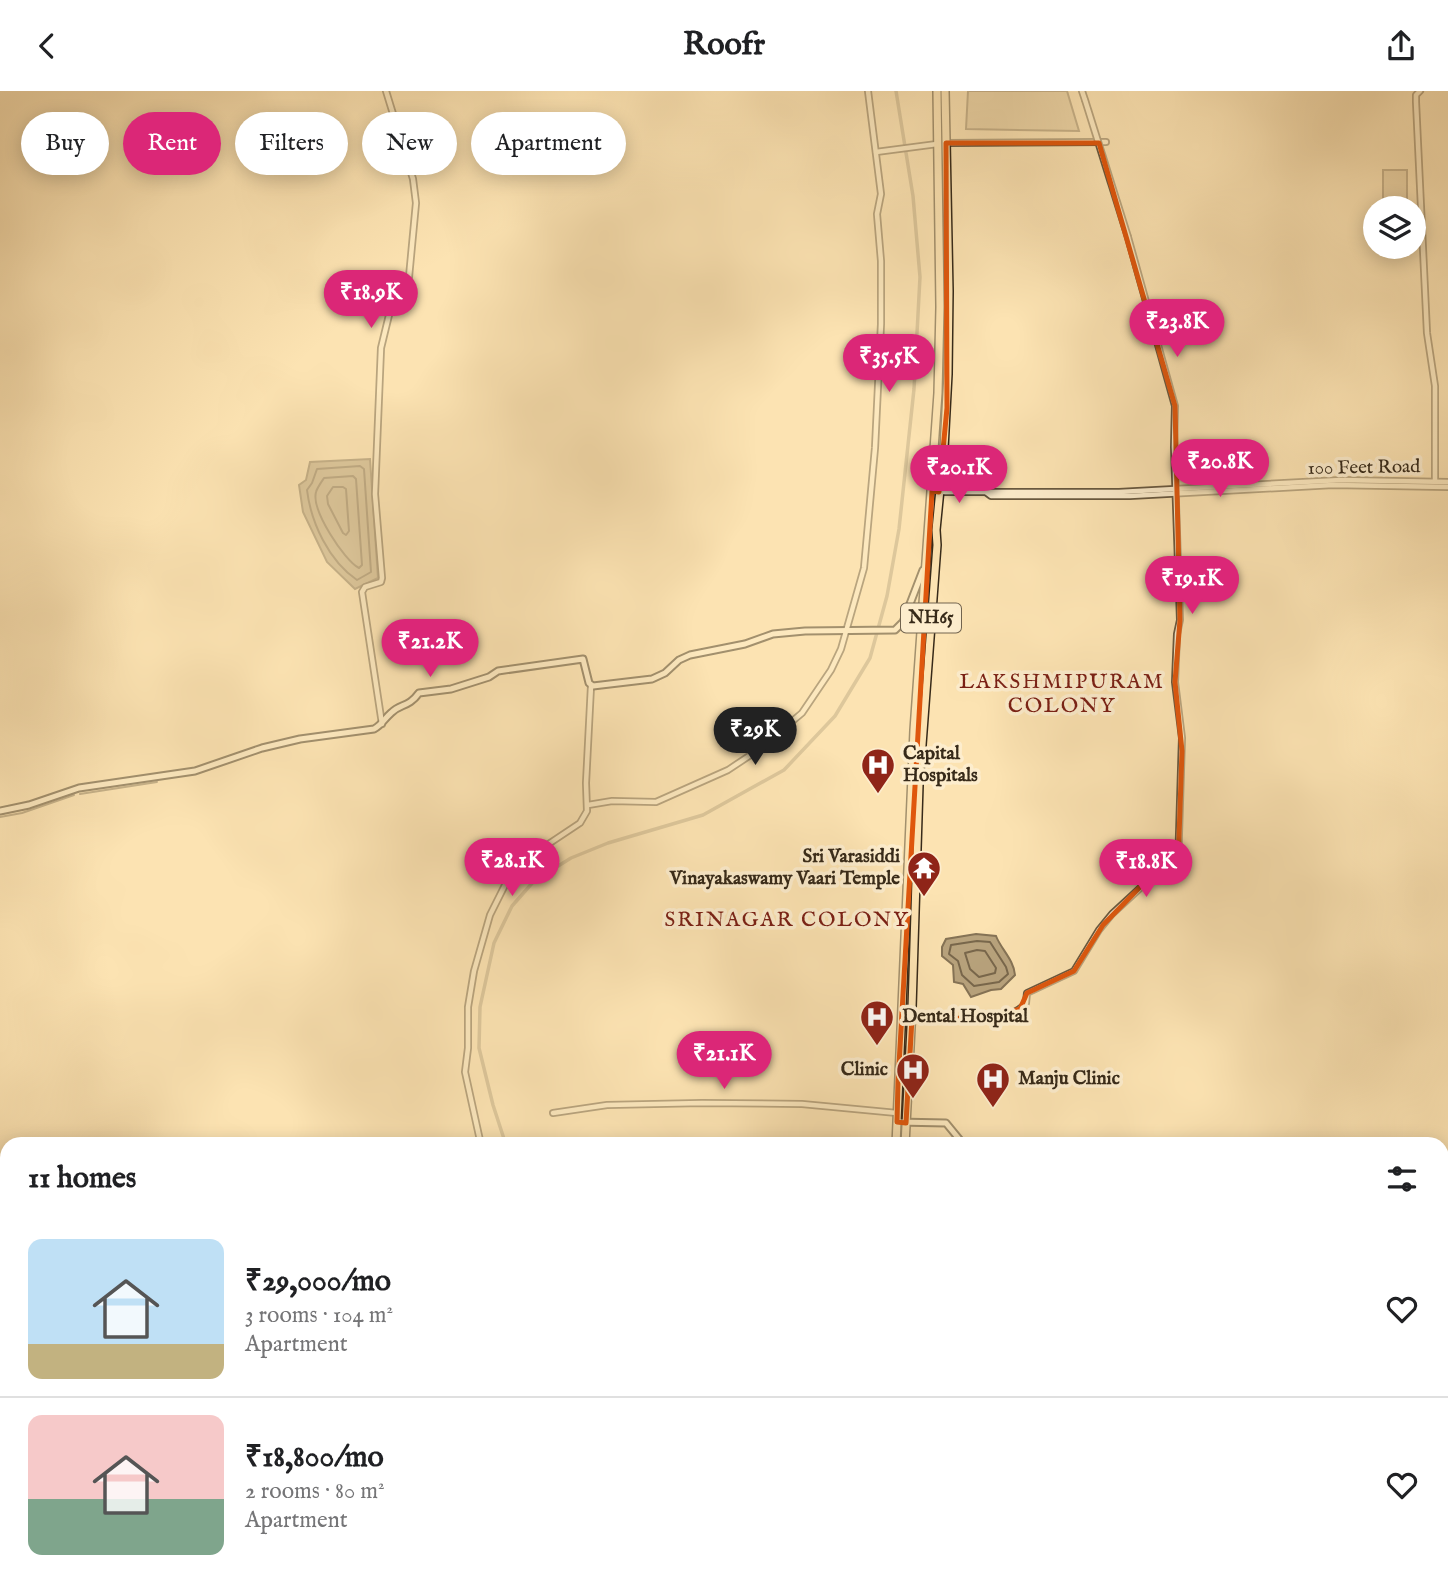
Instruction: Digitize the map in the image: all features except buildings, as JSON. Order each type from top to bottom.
[{"type":"highway","name":"NH65","points":[[937,91],[939,456]]},
{"type":"highway","name":"NH65","points":[[896,1137],[914,730],[923,603],[939,456],[949,306],[945,91]]},
{"type":"highway","name":"NH65","points":[[905,1137],[919,785],[935,492]]},
{"type":"highway","points":[[919,584],[923,603]]},
{"type":"main road","points":[[0,811],[29,805],[79,788],[186,773],[262,748],[300,739],[374,729],[382,725],[394,710],[411,703],[419,693],[451,689],[489,677],[493,672],[583,659],[591,686],[652,679],[666,673],[679,660],[690,655],[773,634],[895,630],[904,622],[919,584],[925,553],[928,499],[935,492]]},
{"type":"main road","points":[[897,1122],[946,1123],[957,1137]]},
{"type":"street","points":[[382,725],[362,592],[365,587],[381,582],[382,578],[376,494],[381,348],[389,315],[409,277],[416,203],[413,179],[386,91]]},
{"type":"street","points":[[588,805],[611,801],[656,801],[721,774],[758,750],[807,706],[831,670],[841,649],[864,568],[875,448],[881,286],[877,214],[881,194],[868,91]]},
{"type":"street","points":[[912,1018],[985,1019],[1020,1009],[1026,1003],[1027,993],[1074,971],[1103,925],[1144,883],[1155,875],[1178,866],[1182,751],[1175,682],[1180,620],[1174,396],[1082,91]]},
{"type":"street","points":[[1420,91],[1416,95],[1416,102],[1426,303],[1436,396],[1434,483]]},
{"type":"street","points":[[946,143],[1106,142]]},
{"type":"street","points":[[876,152],[937,144]]},
{"type":"street","name":"100 Feet Road","points":[[935,492],[1177,491],[1341,480],[1448,484]]},
{"type":"street","points":[[479,1137],[465,1072],[470,991],[485,928],[500,894],[520,866],[547,844],[580,823],[588,805],[586,783],[591,686]]},
{"type":"street","points":[[553,1113],[607,1105],[694,1103],[802,1104],[897,1113]]},
{"type":"highlighted area","points":[[946,143],[1099,143],[1175,406],[1180,620],[1175,682],[1182,751],[1178,866],[1144,883],[1103,925],[1074,971],[1027,993],[1020,1009],[985,1019],[912,1018],[906,1123],[897,1122],[898,1082],[932,491],[939,492],[947,408]]},
{"type":"shaded area","points":[[968,91],[1067,91],[1079,131],[966,129]]},
{"type":"shaded area","points":[[1383,170],[1407,170],[1407,196],[1383,196]]},
{"type":"water","points":[[370,459],[378,578],[355,589],[327,562],[303,512],[299,485],[306,480],[310,462]]},
{"type":"water","points":[[976,934],[996,936],[1012,964],[1015,975],[1001,989],[971,997],[963,984],[954,982],[953,965],[942,956],[942,947],[946,939]]},
{"type":"waterway","points":[[503,1137],[479,1048],[480,1007],[494,943],[512,906],[534,881],[571,858],[608,843],[703,815],[784,770],[835,716],[870,658],[887,596],[899,529],[914,389],[920,277],[913,196],[896,91]]},
{"type":"waterway","points":[[80,794],[157,782]]},
{"type":"waterway","points":[[0,817],[22,813],[74,795]]},
{"type":"place","name":"Capital Hospitals","points":[[878,795]]},
{"type":"place","name":"Sri Varasiddi Vinayakaswamy Vaari Temple","points":[[924,898]]},
{"type":"place","name":"Dental Hospital","points":[[877,1047]]},
{"type":"place","name":"Clinic","points":[[913,1100]]},
{"type":"place","name":"Manju Clinic","points":[[993,1109]]},
{"type":"district","name":"LAKSHMIPURAM COLONY","points":[[1062,694]]},
{"type":"district","name":"SRINAGAR COLONY","points":[[787,920]]}]
